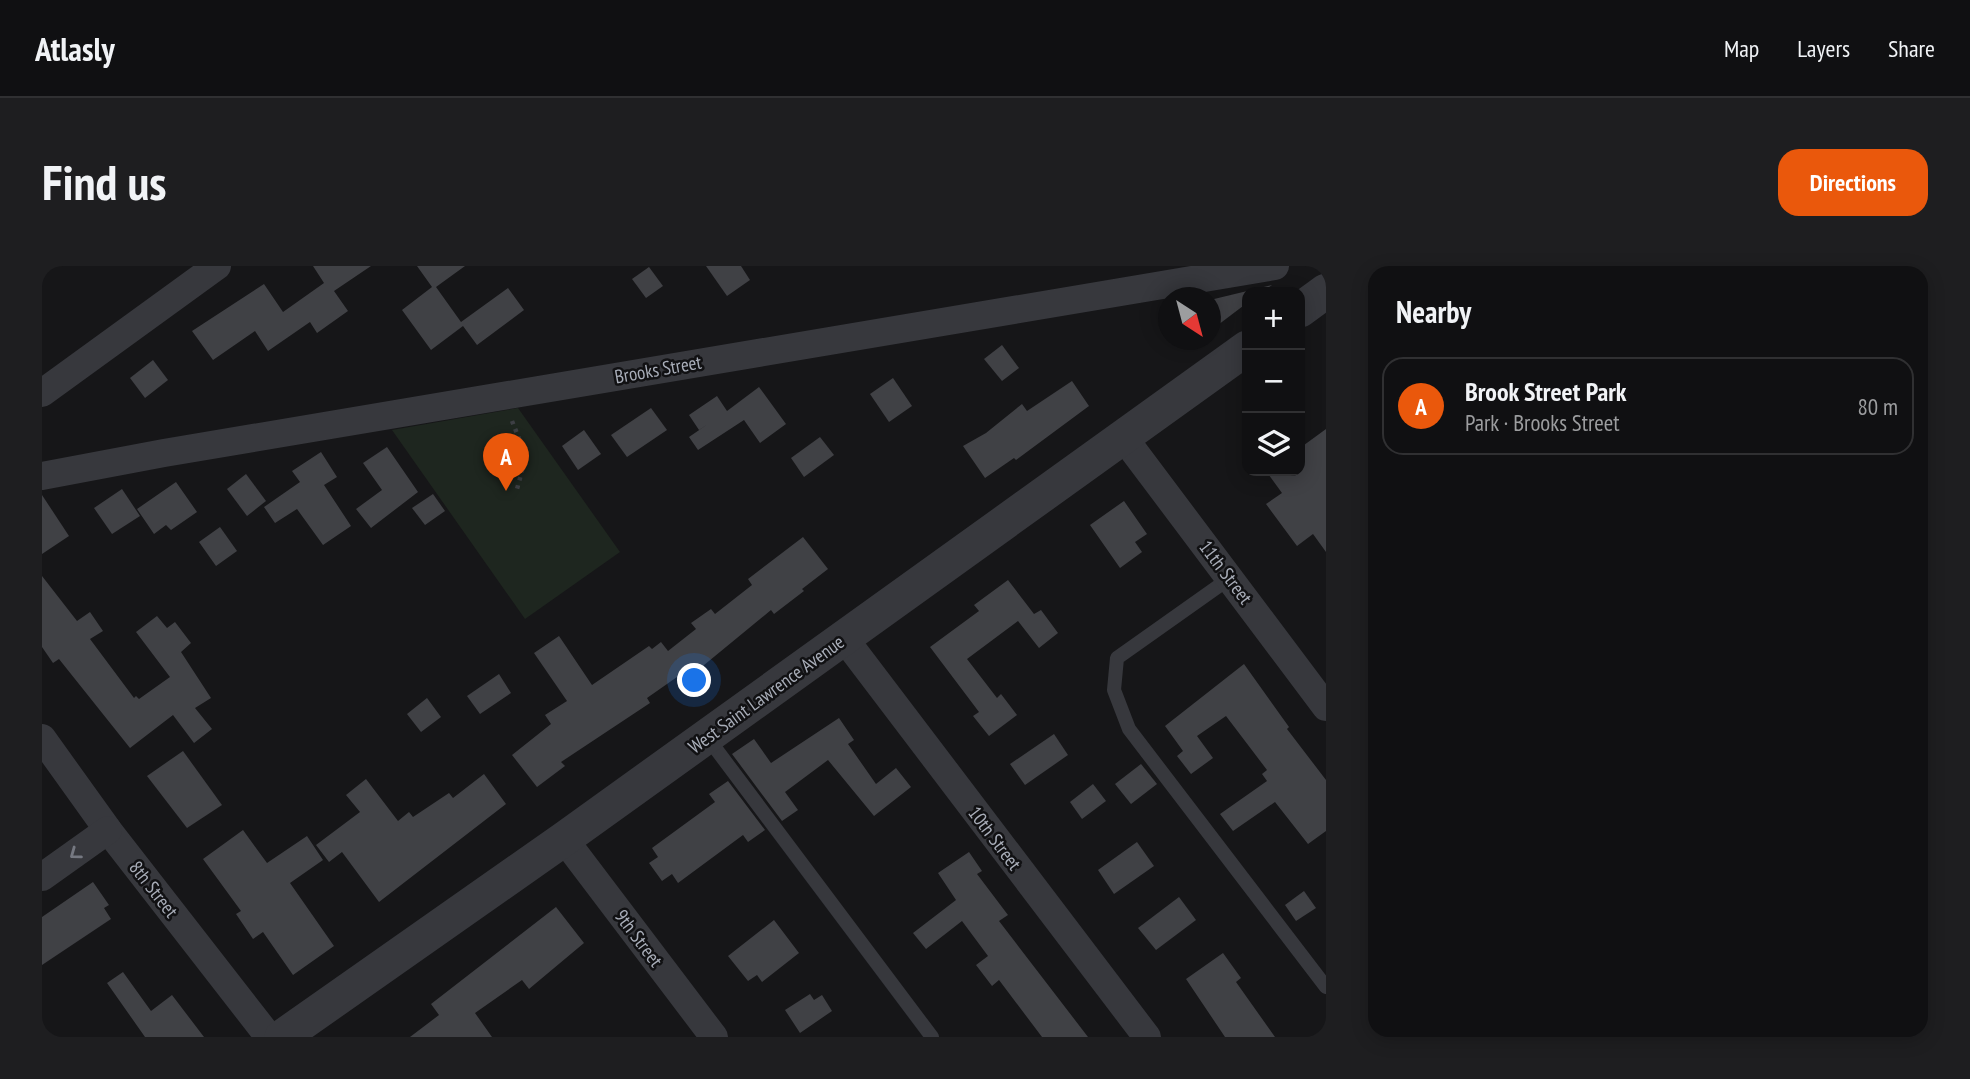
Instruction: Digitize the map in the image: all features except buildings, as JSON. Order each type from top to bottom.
[{"type":"street","points":[[42,393],[217,266]]},
{"type":"street","name":"Brooks Street","points":[[42,476],[164,453],[1275,266]]},
{"type":"street","points":[[1305,306],[1326,291]]},
{"type":"street","name":"West Saint Lawrence Avenue","points":[[282,1037],[564,839],[1244,350]]},
{"type":"street","name":"11th Street","points":[[1125,438],[1326,707]]},
{"type":"street","name":"10th Street","points":[[844,638],[1147,1037]]},
{"type":"street","name":"8th Street","points":[[42,738],[108,830],[269,1037]]},
{"type":"street","points":[[42,877],[108,830]]},
{"type":"street","name":"9th Street","points":[[564,839],[714,1037]]},
{"type":"lane","points":[[1230,578],[1117,658],[1114,690],[1129,729],[1326,987]]},
{"type":"lane","points":[[706,737],[932,1037]]},
{"type":"path","points":[[512,421],[526,456],[517,489]]},
{"type":"shaded area","points":[[518,408],[620,552],[525,619],[392,430]]},
{"type":"place","name":"Brook Street Park","points":[[506,491]]}]
